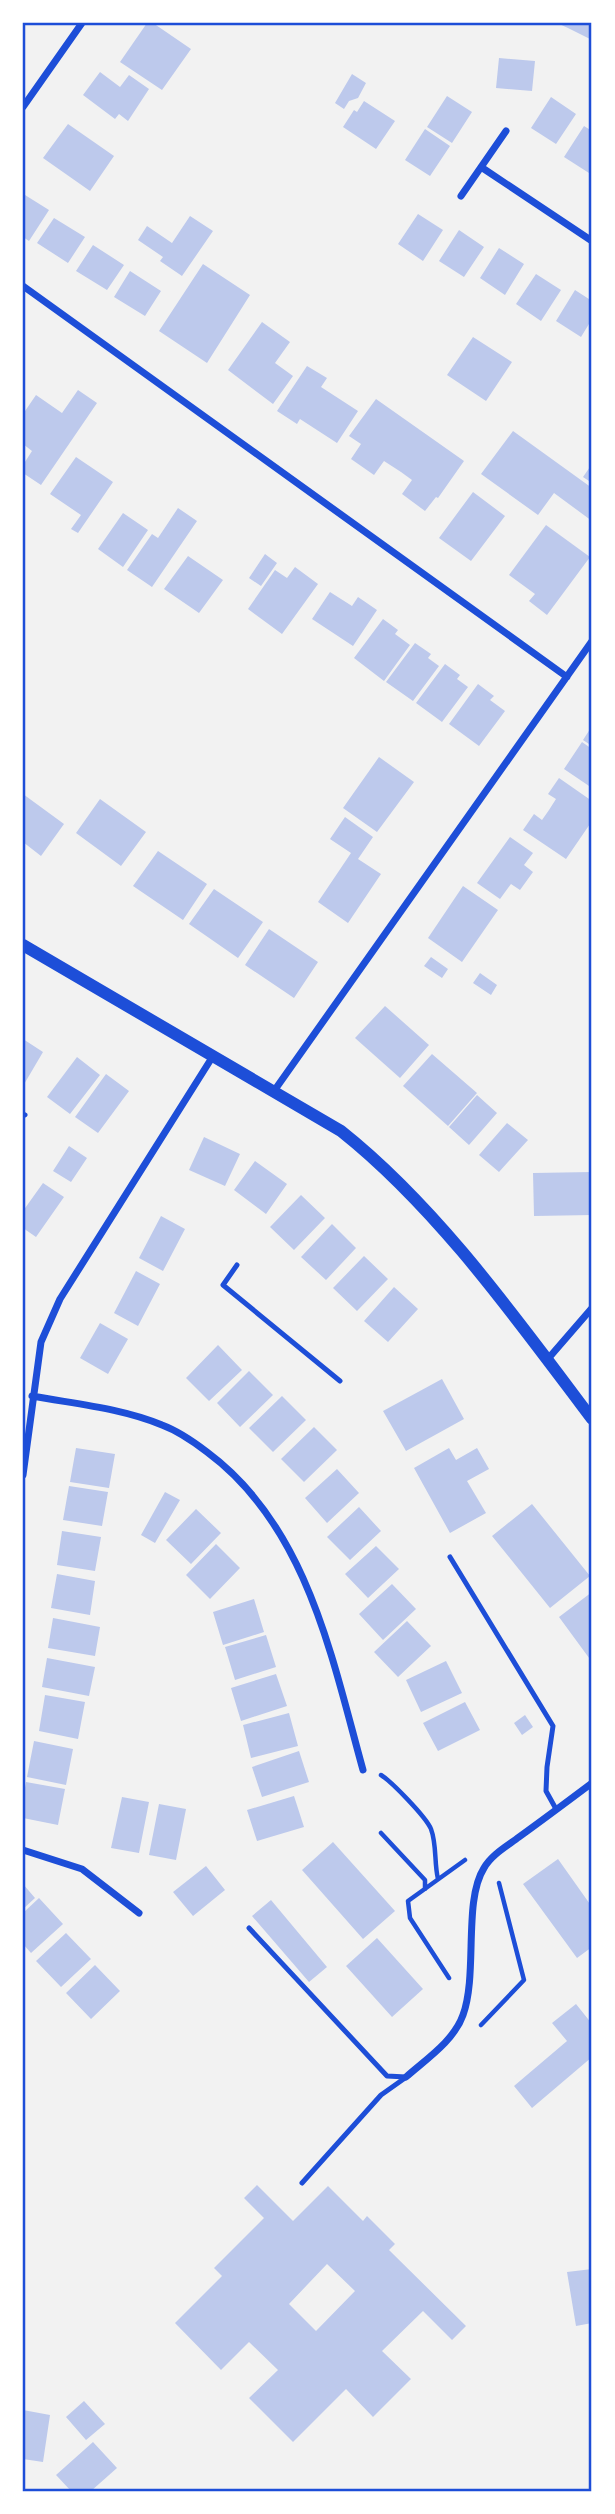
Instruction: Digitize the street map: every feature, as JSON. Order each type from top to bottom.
[{"type":"street","points":[[23,107],[82,23]]},
{"type":"street","points":[[461,196],[506,131]]},
{"type":"street","points":[[481,167],[592,241]]},
{"type":"street","points":[[23,286],[567,677]]},
{"type":"street","points":[[274,1091],[592,641]]},
{"type":"street","points":[[23,945],[341,1131],[374,1157],[468,1260],[592,1419]]},
{"type":"street","points":[[23,1475],[41,1342],[60,1299],[213,1056]]},
{"type":"street","points":[[547,1360],[592,1308]]},
{"type":"street","points":[[32,1396],[118,1412],[162,1425],[196,1444],[226,1466],[260,1504],[286,1542],[318,1614],[363,1770]]},
{"type":"street","points":[[405,2077],[448,2038],[463,2016],[471,1968],[474,1908],[484,1866],[499,1852],[591,1787]]},
{"type":"street","points":[[23,1850],[82,1869],[139,1913]]},
{"type":"lane","points":[[237,1265],[223,1285],[340,1381]]},
{"type":"lane","points":[[450,1557],[553,1726],[546,1791],[556,1810]]},
{"type":"lane","points":[[249,1928],[387,2076],[405,2077]]},
{"type":"lane","points":[[302,2183],[381,2095],[405,2077]]},
{"type":"path","points":[[363,1770],[384,1776],[428,1824],[435,1844],[438,1880]]},
{"type":"path","points":[[381,1833],[425,1880],[425,1889]]},
{"type":"building","points":[[147,23],[153,23],[191,49],[162,90],[120,62]]},
{"type":"building","points":[[557,23],[592,23],[592,40],[568,28]]},
{"type":"building","points":[[499,58],[535,61],[532,91],[496,88]]},
{"type":"building","points":[[100,72],[120,87],[129,75],[149,89],[128,121],[119,114],[115,119],[83,95]]},
{"type":"building","points":[[352,74],[366,83],[358,98],[349,101],[344,109],[335,103]]},
{"type":"building","points":[[447,96],[472,112],[452,143],[427,127]]},
{"type":"building","points":[[551,97],[576,114],[556,144],[531,128]]},
{"type":"building","points":[[364,101],[395,121],[376,149],[343,127],[354,110],[357,112]]},
{"type":"building","points":[[68,124],[114,156],[90,191],[43,158]]},
{"type":"building","points":[[584,126],[592,131],[592,168],[589,173],[564,157]]},
{"type":"building","points":[[425,129],[450,146],[430,176],[405,160]]},
{"type":"building","points":[[25,195],[49,210],[29,241],[23,237]]},
{"type":"building","points":[[418,214],[443,230],[423,261],[398,244]]},
{"type":"building","points":[[190,216],[213,231],[182,276],[160,261],[163,257],[138,240],[147,226],[172,243]]},
{"type":"building","points":[[54,218],[85,237],[68,263],[37,243]]},
{"type":"building","points":[[459,230],[484,247],[464,277],[439,261]]},
{"type":"building","points":[[93,245],[124,265],[107,290],[76,271]]},
{"type":"building","points":[[499,248],[524,264],[505,295],[480,278]]},
{"type":"building","points":[[203,264],[250,295],[207,363],[159,331]]},
{"type":"building","points":[[130,271],[161,291],[145,316],[114,297]]},
{"type":"building","points":[[536,274],[561,290],[541,321],[516,304]]},
{"type":"building","points":[[575,290],[592,301],[592,319],[581,337],[556,321]]},
{"type":"building","points":[[262,322],[290,342],[275,363],[293,376],[273,404],[228,370]]},
{"type":"building","points":[[473,337],[512,362],[486,401],[447,375]]},
{"type":"building","points":[[307,366],[327,378],[321,387],[358,411],[337,443],[300,419],[297,424],[277,411]]},
{"type":"building","points":[[78,390],[97,403],[41,485],[23,473],[23,465],[32,451],[23,444],[23,414],[36,395],[62,413]]},
{"type":"building","points":[[376,399],[464,461],[438,498],[436,497],[425,511],[402,494],[412,480],[401,472],[384,461],[374,475],[351,459],[361,444],[349,436]]},
{"type":"building","points":[[513,431],[592,488],[592,521],[554,493],[538,515],[481,474]]},
{"type":"building","points":[[76,457],[113,482],[78,533],[71,529],[81,515],[50,494]]},
{"type":"building","points":[[592,464],[592,483],[583,477]]},
{"type":"building","points":[[473,492],[505,516],[471,561],[439,538]]},
{"type":"building","points":[[178,508],[197,521],[152,587],[127,570],[152,534],[158,538]]},
{"type":"building","points":[[123,513],[148,530],[123,567],[98,549]]},
{"type":"building","points":[[546,525],[590,557],[547,615],[529,601],[535,594],[509,575]]},
{"type":"building","points":[[265,554],[277,563],[261,586],[249,578]]},
{"type":"building","points":[[188,556],[223,580],[199,613],[164,589]]},
{"type":"building","points":[[295,567],[318,584],[282,634],[248,609],[275,570],[287,578]]},
{"type":"building","points":[[330,592],[352,606],[358,597],[377,610],[353,646],[312,619]]},
{"type":"building","points":[[383,619],[398,630],[395,634],[410,645],[384,681],[354,658]]},
{"type":"building","points":[[415,643],[431,654],[428,658],[439,666],[413,701],[386,682]]},
{"type":"building","points":[[445,664],[460,675],[457,679],[468,687],[442,722],[416,703]]},
{"type":"building","points":[[478,684],[494,696],[490,700],[505,711],[479,746],[449,724]]},
{"type":"building","points":[[592,726],[592,746],[583,740]]},
{"type":"building","points":[[582,742],[592,749],[592,788],[564,769]]},
{"type":"building","points":[[379,757],[414,782],[377,832],[343,808]]},
{"type":"building","points":[[559,778],[592,801],[592,821],[566,859],[523,830],[534,814],[542,820],[549,810],[556,799],[548,794]]},
{"type":"building","points":[[23,794],[64,824],[41,856],[23,842]]},
{"type":"building","points":[[100,799],[146,832],[121,866],[76,833]]},
{"type":"building","points":[[345,817],[373,837],[358,859],[381,874],[348,923],[318,902],[351,853],[330,839]]},
{"type":"building","points":[[510,837],[533,853],[524,865],[533,872],[520,890],[511,884],[500,899],[477,883]]},
{"type":"building","points":[[158,851],[207,884],[183,920],[133,886]]},
{"type":"building","points":[[463,886],[498,910],[462,962],[428,938]]},
{"type":"building","points":[[214,889],[263,922],[238,958],[189,924]]},
{"type":"building","points":[[269,929],[318,962],[294,998],[245,965]]},
{"type":"building","points":[[431,957],[448,969],[442,978],[424,966]]},
{"type":"building","points":[[480,973],[497,985],[491,995],[473,983]]},
{"type":"building","points":[[385,1006],[429,1045],[400,1078],[355,1038]]},
{"type":"building","points":[[23,1039],[43,1052],[23,1086]]},
{"type":"building","points":[[432,1054],[477,1093],[448,1126],[403,1086]]},
{"type":"building","points":[[77,1057],[100,1075],[70,1114],[47,1097]]},
{"type":"building","points":[[106,1074],[129,1091],[98,1133],[75,1117]]},
{"type":"building","points":[[477,1095],[497,1113],[469,1145],[449,1127]]},
{"type":"building","points":[[507,1123],[528,1140],[499,1172],[479,1155]]},
{"type":"building","points":[[204,1137],[240,1154],[225,1186],[189,1170]]},
{"type":"building","points":[[69,1146],[87,1158],[71,1182],[53,1171]]},
{"type":"building","points":[[255,1161],[287,1184],[266,1214],[234,1190]]},
{"type":"building","points":[[592,1172],[592,1215],[534,1216],[533,1173]]},
{"type":"building","points":[[43,1183],[64,1197],[36,1237],[23,1228],[23,1211]]},
{"type":"building","points":[[301,1195],[325,1218],[294,1250],[270,1227]]},
{"type":"building","points":[[161,1216],[185,1229],[163,1271],[139,1258]]},
{"type":"building","points":[[332,1224],[356,1248],[326,1280],[301,1257]]},
{"type":"building","points":[[364,1256],[388,1279],[357,1311],[333,1288]]},
{"type":"building","points":[[136,1271],[160,1284],[138,1326],[114,1313]]},
{"type":"building","points":[[394,1287],[418,1309],[388,1342],[364,1321]]},
{"type":"building","points":[[100,1323],[128,1339],[108,1374],[80,1358]]},
{"type":"building","points":[[218,1345],[242,1370],[209,1401],[186,1378]]},
{"type":"building","points":[[249,1371],[273,1395],[240,1427],[217,1403]]},
{"type":"building","points":[[442,1379],[464,1419],[406,1451],[383,1411]]},
{"type":"building","points":[[282,1396],[306,1420],[273,1452],[249,1428]]},
{"type":"building","points":[[314,1427],[337,1450],[304,1482],[281,1459]]},
{"type":"building","points":[[76,1448],[115,1454],[109,1488],[70,1482]]},
{"type":"building","points":[[449,1448],[456,1460],[477,1448],[489,1469],[467,1481],[486,1513],[450,1533],[414,1468]]},
{"type":"building","points":[[337,1469],[359,1493],[327,1523],[305,1498]]},
{"type":"building","points":[[69,1486],[108,1492],[102,1526],[63,1520]]},
{"type":"building","points":[[165,1492],[180,1500],[155,1543],[141,1535]]},
{"type":"building","points":[[532,1504],[590,1576],[550,1608],[492,1536]]},
{"type":"building","points":[[359,1507],[381,1531],[350,1560],[327,1537]]},
{"type":"building","points":[[196,1509],[221,1533],[191,1564],[166,1540]]},
{"type":"building","points":[[62,1531],[101,1537],[95,1571],[57,1565]]},
{"type":"building","points":[[216,1544],[240,1568],[210,1599],[186,1575]]},
{"type":"building","points":[[376,1546],[399,1569],[368,1598],[345,1574]]},
{"type":"building","points":[[57,1574],[95,1581],[90,1615],[51,1608]]},
{"type":"building","points":[[392,1584],[416,1609],[383,1640],[359,1614]]},
{"type":"building","points":[[592,1592],[592,1662],[559,1617]]},
{"type":"building","points":[[254,1599],[264,1632],[223,1645],[213,1612]]},
{"type":"building","points":[[53,1618],[100,1627],[95,1656],[48,1648]]},
{"type":"building","points":[[407,1621],[431,1646],[398,1677],[374,1652]]},
{"type":"building","points":[[266,1635],[276,1667],[235,1680],[225,1647]]},
{"type":"building","points":[[47,1658],[95,1667],[89,1696],[42,1687]]},
{"type":"building","points":[[446,1661],[462,1693],[421,1712],[406,1680]]},
{"type":"building","points":[[276,1674],[287,1706],[241,1721],[231,1688]]},
{"type":"building","points":[[45,1695],[85,1702],[78,1739],[39,1731]]},
{"type":"building","points":[[465,1702],[480,1730],[438,1751],[423,1723]]},
{"type":"building","points":[[289,1713],[298,1746],[251,1758],[243,1725]]},
{"type":"building","points":[[525,1715],[533,1727],[522,1735],[514,1723]]},
{"type":"building","points":[[34,1741],[73,1749],[66,1785],[27,1777]]},
{"type":"building","points":[[299,1751],[309,1782],[262,1797],[252,1767]]},
{"type":"building","points":[[26,1782],[65,1789],[58,1825],[23,1818]]},
{"type":"building","points":[[294,1796],[304,1827],[257,1841],[247,1810]]},
{"type":"building","points":[[122,1797],[149,1802],[139,1853],[111,1848]]},
{"type":"building","points":[[159,1804],[186,1809],[176,1860],[149,1855]]},
{"type":"building","points":[[333,1842],[395,1911],[363,1939],[302,1870]]},
{"type":"building","points":[[558,1859],[592,1907],[592,1947],[577,1958],[523,1884]]},
{"type":"building","points":[[206,1866],[225,1890],[193,1916],[173,1892]]},
{"type":"building","points":[[23,1884],[35,1898],[23,1909]]},
{"type":"building","points":[[39,1898],[63,1924],[31,1953],[23,1944],[23,1913]]},
{"type":"building","points":[[271,1900],[327,1967],[309,1982],[252,1916]]},
{"type":"building","points":[[66,1933],[91,1959],[61,1987],[36,1961]]},
{"type":"building","points":[[377,1938],[423,1989],[392,2017],[346,1966]]},
{"type":"building","points":[[95,1965],[120,1991],[91,2019],[66,1993]]},
{"type":"building","points":[[576,2004],[592,2024],[592,2057],[532,2108],[514,2086],[567,2041],[552,2023]]},
{"type":"building","points":[[257,2185],[293,2221],[328,2186],[363,2221],[367,2216],[395,2244],[389,2250],[466,2326],[452,2340],[423,2311],[382,2351],[411,2379],[373,2417],[346,2389],[293,2442],[249,2398],[278,2370],[249,2342],[221,2370],[175,2323],[222,2276],[214,2268],[264,2218],[244,2198]],"holes":[[[327,2264],[355,2291],[316,2331],[289,2304]]]},
{"type":"building","points":[[592,2269],[592,2323],[576,2326],[567,2272]]},
{"type":"building","points":[[84,2401],[105,2424],[86,2440],[66,2417]]},
{"type":"building","points":[[23,2410],[50,2415],[43,2462],[23,2459]]},
{"type":"building","points":[[93,2442],[117,2468],[91,2491],[71,2491],[56,2475]]}]
